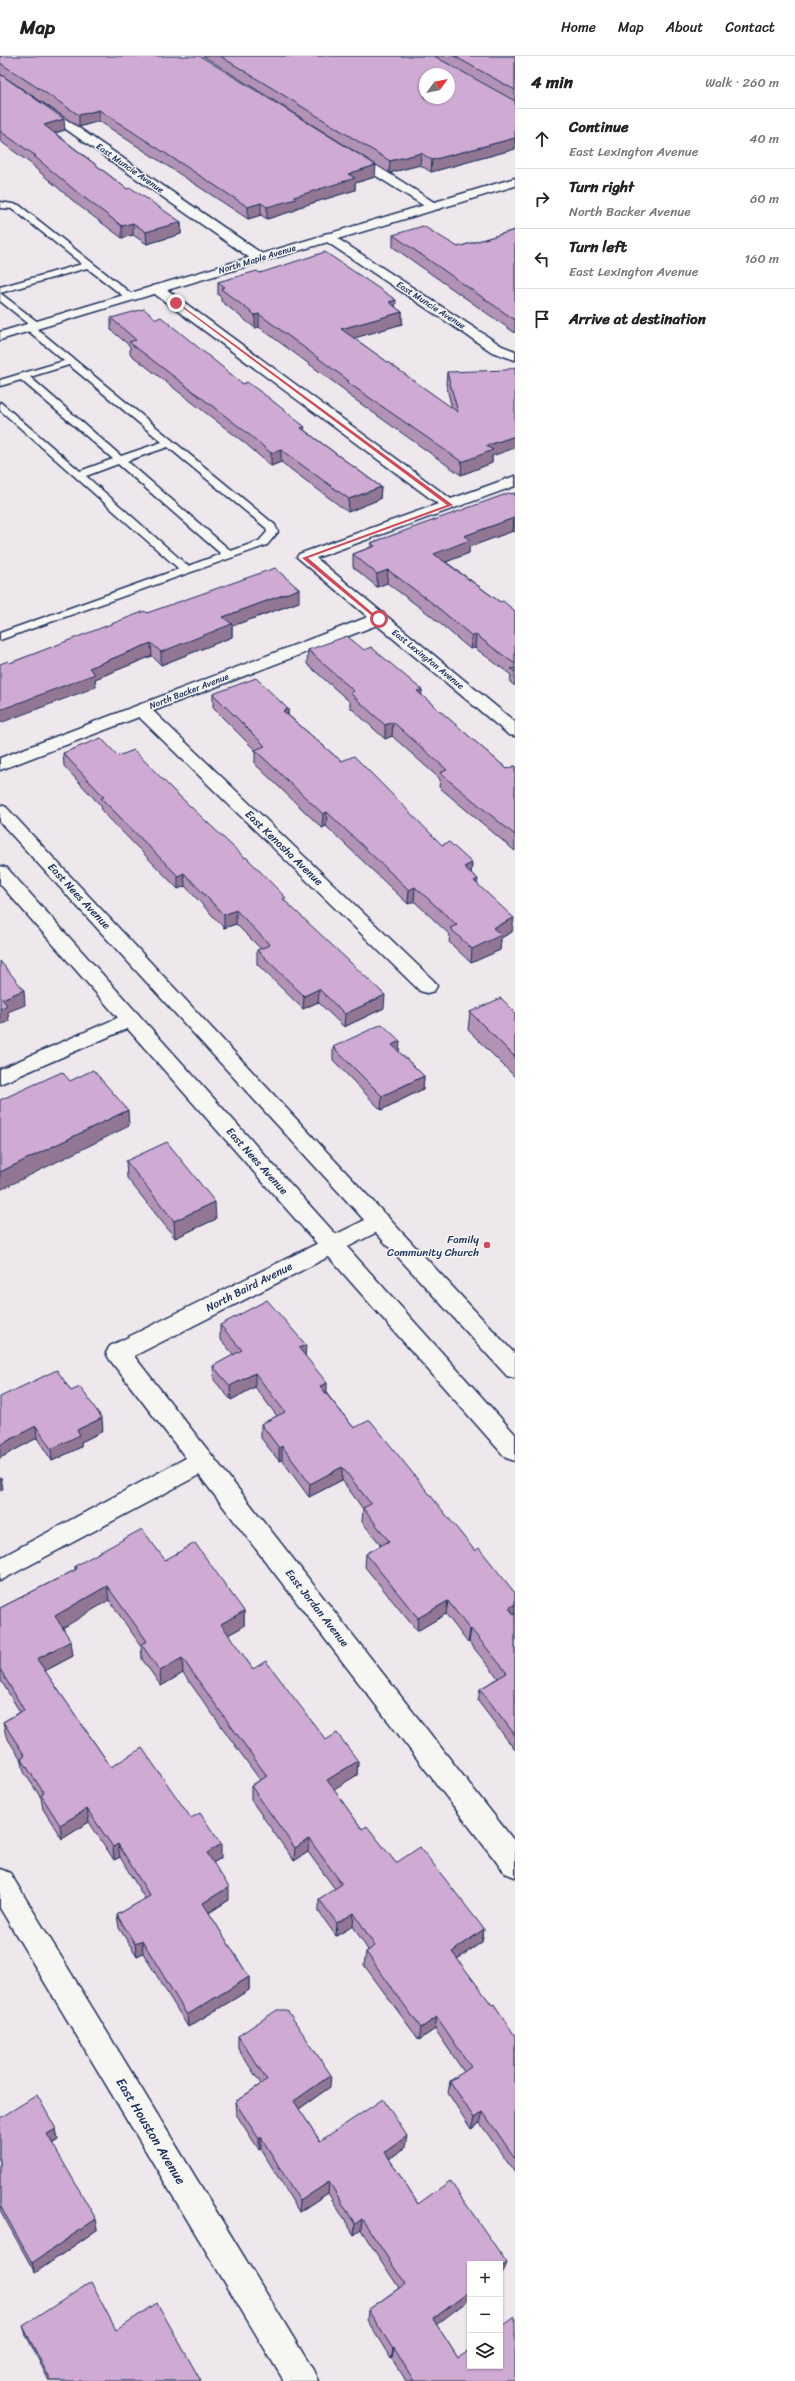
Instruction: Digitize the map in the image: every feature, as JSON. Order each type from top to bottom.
[{"type":"street","name":"East Muncie Avenue","points":[[0,78],[259,258]]},
{"type":"street","points":[[339,147],[434,206]]},
{"type":"street","name":"North Maple Avenue","points":[[0,336],[515,182]]},
{"type":"street","name":"East Muncie Avenue","points":[[329,238],[497,349],[515,356]]},
{"type":"street","points":[[157,289],[450,505],[515,481]]},
{"type":"street","name":"East Lexington Avenue","points":[[450,505],[305,558],[515,731]]},
{"type":"street","name":"North Backer Avenue","points":[[0,764],[379,619]]},
{"type":"street","name":"East Kenosha Avenue","points":[[142,709],[427,986]]},
{"type":"street","name":"East Nees Avenue","points":[[0,811],[515,1369]]},
{"type":"street","name":"East Nees Avenue","points":[[0,872],[515,1451]]},
{"type":"street","points":[[0,1077],[131,1019]]},
{"type":"street","name":"North Baird Avenue","points":[[118,1353],[379,1221]]},
{"type":"street","name":"East Jordan Avenue","points":[[118,1353],[515,1864]]},
{"type":"street","points":[[0,1570],[203,1461]]},
{"type":"street","name":"East Houston Avenue","points":[[0,1882],[302,2381]]},
{"type":"lane","points":[[0,205],[16,207],[130,297]]},
{"type":"lane","points":[[0,290],[89,265]]},
{"type":"lane","points":[[0,296],[70,362],[273,530],[266,541],[0,637]]},
{"type":"lane","points":[[0,383],[70,362]]},
{"type":"lane","points":[[23,376],[229,555]]},
{"type":"lane","points":[[0,405],[186,570]]},
{"type":"lane","points":[[78,475],[168,443]]},
{"type":"building","points":[[0,56],[200,56],[376,165],[348,174],[355,178],[294,197],[296,199],[267,207],[261,203],[248,207],[99,110],[79,115],[0,63]]},
{"type":"building","points":[[220,56],[434,56],[515,101],[515,138],[432,160],[421,153],[390,161]]},
{"type":"building","points":[[454,56],[515,56],[515,90]]},
{"type":"building","points":[[0,74],[64,119],[44,125],[127,189],[131,188],[181,222],[146,232],[133,223],[122,226],[78,193],[34,156],[36,156],[0,131]]},
{"type":"building","points":[[423,226],[458,247],[515,230],[515,320],[393,235]]},
{"type":"building","points":[[325,252],[396,300],[389,302],[402,312],[341,329],[458,412],[447,372],[506,370],[515,367],[515,436],[486,446],[493,450],[462,462],[347,382],[349,381],[259,314],[255,315],[221,289],[225,287],[218,282],[257,271],[260,273]]},
{"type":"building","points":[[144,309],[156,319],[161,317],[243,384],[247,382],[269,398],[305,427],[301,428],[381,487],[349,499],[281,450],[271,453],[129,342],[136,340],[111,318]]},
{"type":"building","points":[[509,493],[515,493],[515,518],[464,536],[470,540],[434,554],[500,602],[503,601],[515,611],[515,664],[476,635],[472,636],[431,602],[388,570],[377,574],[353,554],[375,546],[371,543]]},
{"type":"building","points":[[275,568],[299,589],[223,617],[232,624],[161,652],[151,643],[89,668],[95,674],[0,710],[0,664],[8,661],[10,663],[145,611],[147,613]]},
{"type":"building","points":[[347,636],[364,650],[371,647],[422,690],[417,691],[507,769],[515,766],[515,835],[440,773],[447,770],[393,722],[385,725],[350,693],[354,691],[308,650]]},
{"type":"building","points":[[256,678],[288,709],[283,711],[335,756],[342,761],[354,756],[442,845],[449,842],[472,863],[464,867],[478,879],[474,881],[514,918],[493,928],[501,935],[472,949],[450,928],[457,925],[415,887],[409,890],[327,812],[323,814],[255,750],[265,746],[213,694]]},
{"type":"building","points":[[101,738],[118,756],[134,750],[173,790],[245,858],[246,857],[286,898],[283,899],[385,995],[345,1014],[319,989],[304,996],[257,950],[270,945],[236,910],[224,915],[184,873],[178,876],[101,798],[104,797],[63,753]]},
{"type":"building","points":[[0,961],[24,990],[2,999],[7,1005],[0,1009]]},
{"type":"building","points":[[501,998],[515,1012],[515,1057],[470,1012]]},
{"type":"building","points":[[382,1024],[400,1041],[392,1045],[424,1076],[382,1096],[333,1047]]},
{"type":"building","points":[[93,1070],[128,1110],[0,1172],[0,1100],[62,1072],[70,1081]]},
{"type":"building","points":[[167,1142],[215,1202],[174,1221],[126,1161]]},
{"type":"building","points":[[267,1300],[306,1345],[299,1348],[327,1383],[320,1386],[354,1428],[370,1420],[475,1551],[479,1548],[515,1593],[515,1604],[509,1608],[515,1616],[515,1735],[480,1689],[507,1673],[471,1629],[470,1630],[448,1601],[418,1618],[366,1554],[389,1541],[363,1508],[371,1504],[342,1467],[310,1484],[282,1446],[279,1448],[261,1424],[285,1412],[255,1373],[230,1386],[213,1366],[242,1350],[220,1325]]},
{"type":"building","points":[[57,1370],[71,1391],[80,1387],[102,1418],[77,1430],[80,1435],[51,1449],[36,1426],[0,1445],[0,1397]]},
{"type":"building","points":[[142,1529],[165,1560],[195,1543],[244,1611],[221,1624],[253,1669],[266,1661],[326,1740],[337,1733],[358,1761],[327,1780],[362,1829],[367,1826],[396,1863],[420,1847],[484,1929],[452,1952],[492,2005],[494,2004],[515,2036],[515,2158],[483,2112],[474,2118],[450,2081],[471,2067],[437,2017],[421,2028],[366,1952],[375,1946],[354,1913],[337,1923],[319,1899],[342,1884],[309,1839],[295,1848],[251,1786],[267,1776],[182,1658],[160,1671],[141,1644],[147,1641],[107,1586],[55,1616],[71,1641],[37,1659],[111,1767],[142,1748],[191,1818],[200,1813],[221,1844],[207,1853],[229,1887],[203,1903],[249,1977],[187,2015],[142,1940],[135,1944],[117,1915],[150,1896],[118,1844],[113,1847],[87,1809],[60,1825],[41,1795],[44,1793],[21,1758],[25,1756],[3,1722],[24,1710],[0,1669],[0,1608],[77,1569],[75,1566]]},
{"type":"building","points":[[277,2010],[287,2010],[331,2075],[294,2101],[320,2141],[383,2099],[407,2136],[385,2152],[418,2204],[450,2181],[507,2263],[503,2266],[503,2261],[467,2261],[467,2293],[433,2319],[458,2358],[467,2352],[467,2369],[503,2369],[503,2326],[515,2317],[515,2381],[414,2381],[368,2310],[405,2284],[362,2219],[355,2224],[329,2182],[300,2201],[261,2137],[259,2139],[235,2102],[267,2080],[238,2036]]},
{"type":"building","points":[[37,2095],[56,2129],[47,2134],[96,2219],[32,2263],[0,2205],[0,2118]]},
{"type":"building","points":[[91,2282],[116,2330],[157,2303],[201,2381],[51,2381],[23,2326]]},
{"type":"place","name":"Family Community Church","points":[[487,1245]]},
{"type":"route","points":[[176,303],[450,505],[305,558],[379,619]]}]
